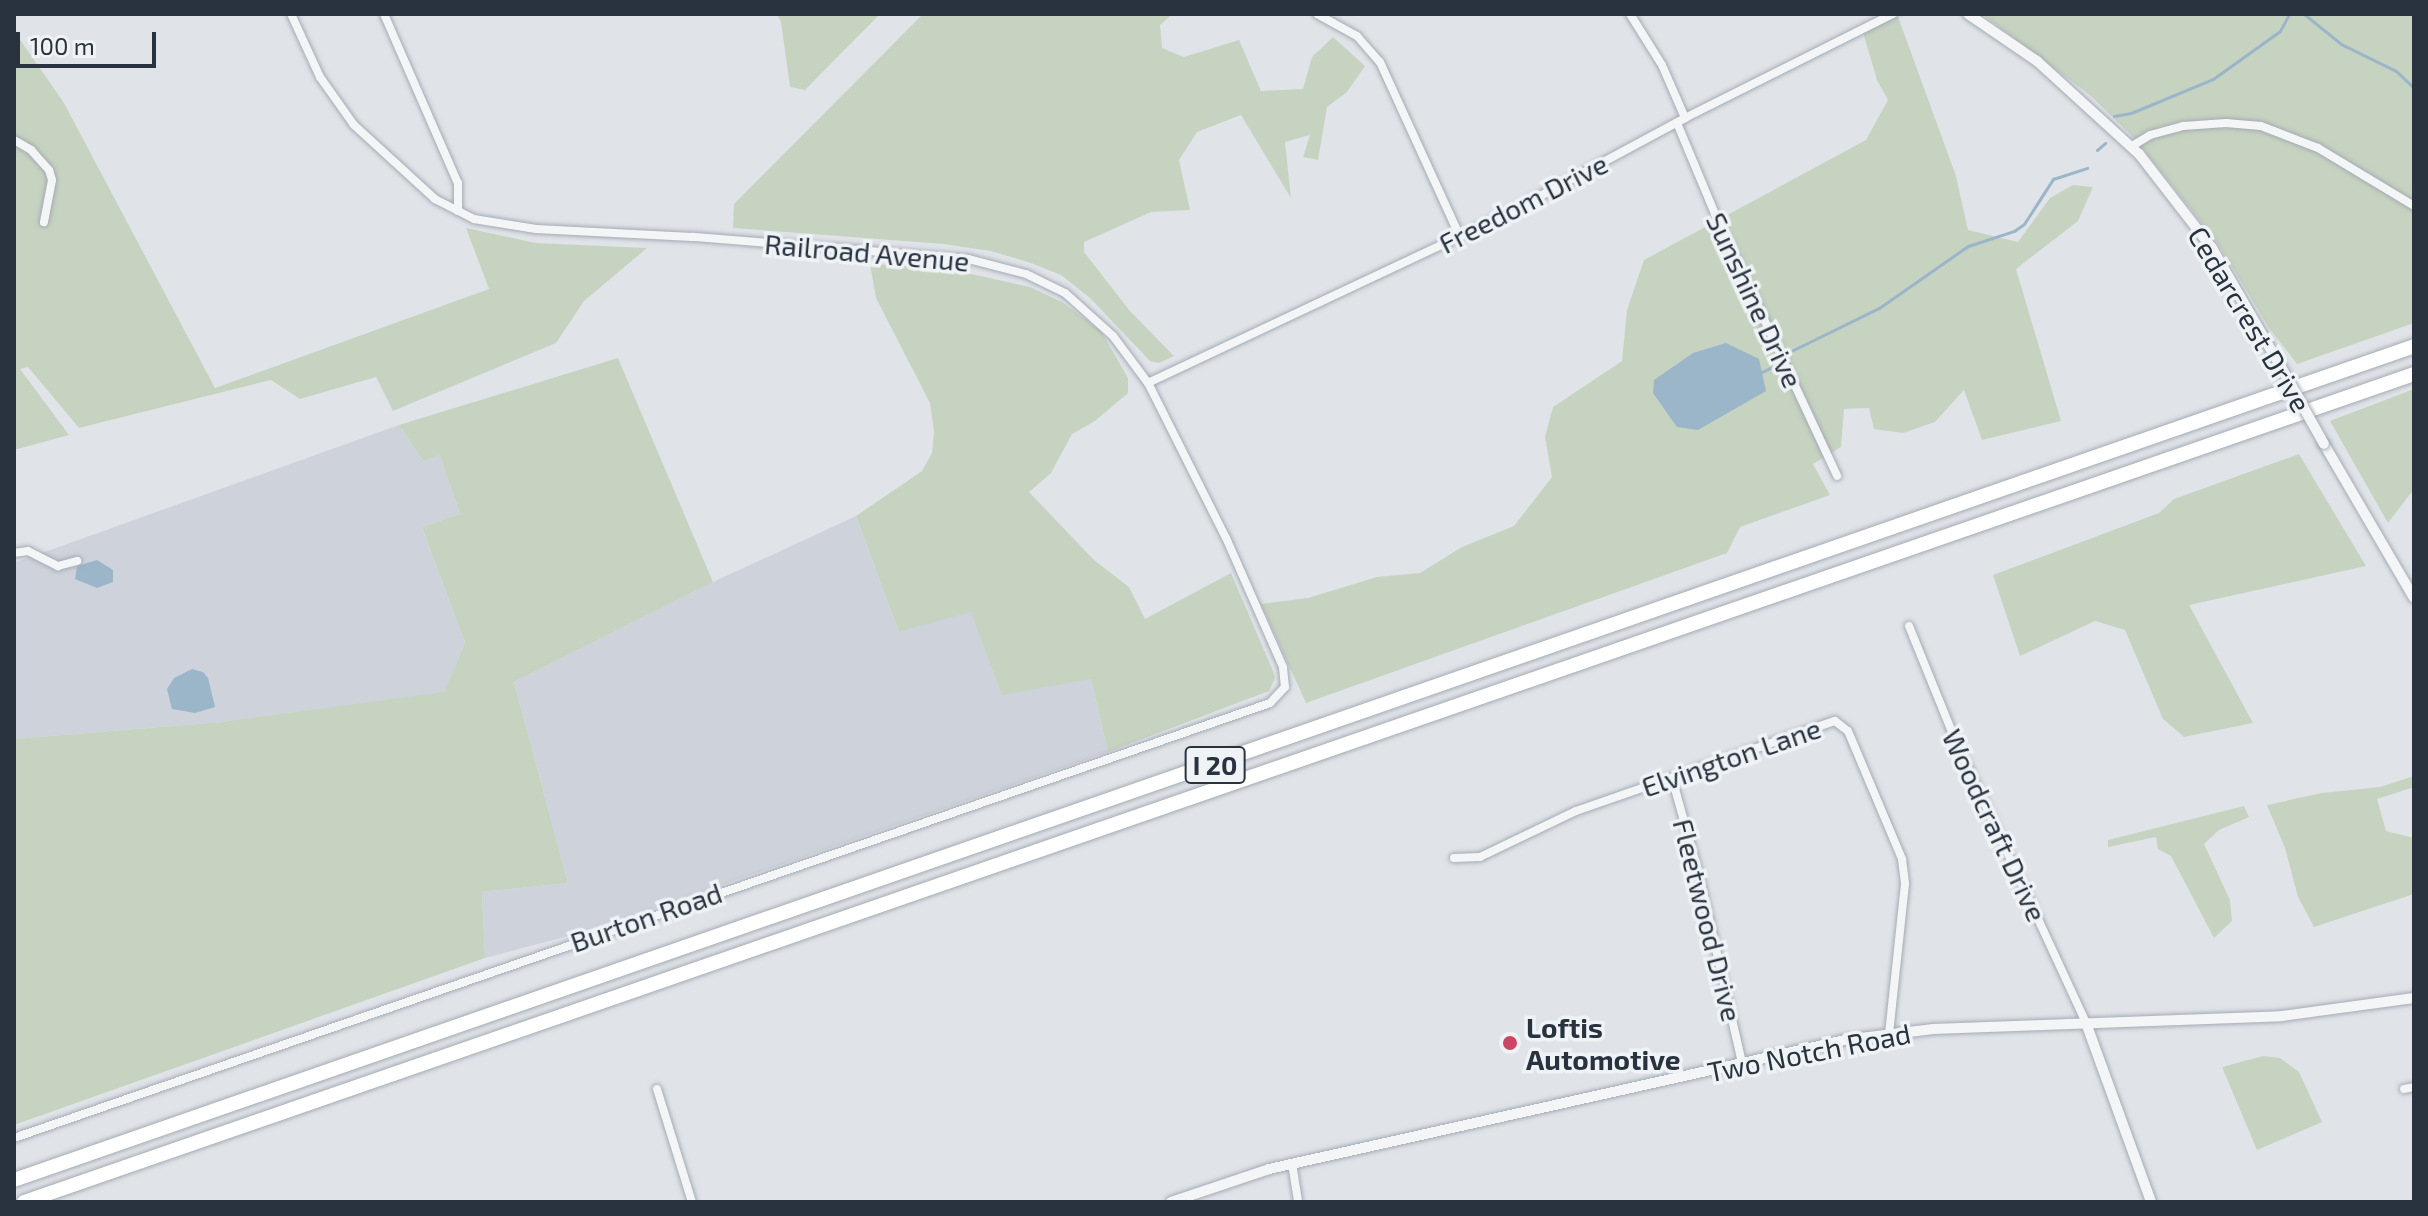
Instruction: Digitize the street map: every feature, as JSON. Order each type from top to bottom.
[{"type":"highway","name":"I 20","points":[[14,1180],[2414,346]]},
{"type":"highway","name":"I 20","points":[[24,1202],[2414,374]]},
{"type":"street","name":"Railroad Avenue","points":[[291,14],[320,77],[354,125],[435,199],[458,211],[507,226],[947,257],[995,265],[1052,285],[1078,303],[1113,336],[1148,383],[1226,538],[1283,667],[1285,687],[1278,698]]},
{"type":"street","points":[[384,14],[458,183],[458,211]]},
{"type":"street","points":[[1317,14],[1357,36],[1380,62],[1460,237]]},
{"type":"street","name":"Sunshine Drive","points":[[1630,14],[1662,65],[1715,214],[1837,476]]},
{"type":"street","name":"Freedom Drive","points":[[1148,383],[1460,237],[1681,120],[1893,14]]},
{"type":"street","name":"Cedarcrest Drive","points":[[1968,14],[2037,61],[2132,146],[2212,248],[2414,598]]},
{"type":"street","points":[[2132,146],[2150,135],[2183,126],[2226,123],[2261,126],[2318,148],[2414,206]]},
{"type":"street","points":[[14,140],[31,150],[49,170],[51,194],[44,222]]},
{"type":"street","points":[[14,553],[32,553],[58,566],[77,561]]},
{"type":"street","name":"Woodcraft Drive","points":[[1909,626],[1954,737],[2086,1023]]},
{"type":"street","name":"Burton Road","points":[[14,1138],[1278,698]]},
{"type":"street","name":"Elvington Lane","points":[[1454,858],[1480,857],[1576,811],[1827,723],[1843,725],[1884,810],[1900,850],[1905,876],[1889,1033]]},
{"type":"street","name":"Fleetwood Drive","points":[[1672,778],[1699,875],[1742,1062]]},
{"type":"street","name":"Two Notch Road","points":[[1171,1202],[1236,1178],[1292,1163],[1742,1062],[1889,1033],[2282,1016],[2414,998]]},
{"type":"street","points":[[2086,1023],[2151,1202]]},
{"type":"street","points":[[657,1089],[692,1202]]},
{"type":"street","points":[[1292,1163],[1298,1202]]},
{"type":"shaded area","points":[[399,425],[423,461],[440,454],[460,514],[422,527],[465,643],[444,693],[221,722],[14,739],[14,563]]},
{"type":"shaded area","points":[[856,516],[899,632],[971,611],[1091,679],[1108,752],[591,930],[485,958],[482,892],[568,883],[514,682],[713,582]]},
{"type":"green space","points":[[777,14],[880,14],[805,90],[790,87],[781,22]]},
{"type":"green space","points":[[923,14],[1173,14],[1160,25],[1162,48],[1184,57],[1239,40],[1261,91],[1303,89],[1312,57],[1333,37],[1365,66],[1347,92],[1327,107],[1318,160],[1303,157],[1310,135],[1285,142],[1291,198],[1241,115],[1197,132],[1179,160],[1190,210],[1151,212],[1084,242],[1084,252],[1130,311],[1174,356],[1159,363],[1150,361],[1090,298],[1061,275],[1031,263],[991,251],[943,244],[733,228],[734,204]]},
{"type":"green space","points":[[1897,14],[1956,176],[1968,230],[2018,242],[2050,198],[2073,185],[2093,187],[2078,221],[2016,269],[2061,421],[1982,440],[1964,390],[1935,422],[1903,433],[1874,429],[1869,408],[1844,409],[1841,447],[1813,464],[1830,495],[1740,527],[1727,553],[1306,703],[1261,604],[1308,598],[1377,577],[1420,573],[1462,547],[1514,526],[1552,477],[1545,437],[1553,407],[1622,361],[1627,310],[1644,260],[1866,140],[1888,100],[1877,80],[1862,29]]},
{"type":"green space","points":[[1982,14],[2414,14],[2414,323],[2297,364],[2269,328],[2219,245],[2137,141],[2091,96]]},
{"type":"green space","points":[[14,31],[64,103],[215,388],[489,289],[466,228],[536,243],[647,248],[584,301],[556,343],[393,411],[376,377],[300,399],[271,380],[79,428],[28,367],[20,369],[69,435],[14,450]]},
{"type":"green space","points":[[870,264],[940,267],[1030,287],[1062,302],[1101,331],[1128,378],[1128,393],[1095,421],[1072,434],[1051,473],[1029,492],[1094,560],[1129,587],[1145,619],[1231,573],[1273,671],[1275,678],[1269,691],[1108,752],[1091,679],[1002,695],[971,612],[899,632],[856,516],[922,471],[932,453],[934,432],[930,403],[876,298]]},
{"type":"green space","points":[[618,358],[713,582],[514,682],[568,883],[482,892],[485,958],[14,1125],[14,739],[221,722],[444,692],[465,643],[422,527],[460,514],[440,455],[423,461],[399,425]]},
{"type":"green space","points":[[2414,389],[2414,489],[2388,523],[2330,421]]},
{"type":"green space","points":[[2299,454],[2366,566],[2189,605],[2253,723],[2184,737],[2163,719],[2125,630],[2095,621],[2020,656],[1993,575],[2159,513],[2174,499]]},
{"type":"green space","points":[[2414,776],[2414,787],[2377,799],[2386,831],[2414,838],[2414,894],[2314,927],[2298,897],[2285,848],[2267,805],[2322,793],[2380,787]]},
{"type":"green space","points":[[2244,806],[2249,817],[2219,830],[2204,844],[2230,900],[2232,921],[2214,938],[2171,856],[2158,849],[2156,837],[2108,847],[2108,840]]},
{"type":"green space","points":[[2263,1056],[2280,1058],[2299,1072],[2322,1122],[2257,1150],[2222,1067]]},
{"type":"water","points":[[1726,343],[1759,359],[1766,391],[1698,430],[1677,427],[1653,393],[1654,380],[1693,353]]},
{"type":"water","points":[[97,560],[113,570],[113,582],[97,588],[75,579],[77,566]]},
{"type":"water","points":[[192,669],[203,672],[208,678],[215,707],[195,713],[172,709],[167,689],[174,678]]},
{"type":"waterway","points":[[2114,116],[2131,113],[2213,79],[2280,31],[2289,14]]},
{"type":"waterway","points":[[2304,14],[2341,44],[2396,71],[2414,88]]},
{"type":"waterway","points":[[2097,150],[2105,143]]},
{"type":"waterway","points":[[1783,355],[1879,308],[1968,246],[2014,231],[2024,224],[2053,179],[2087,168]]},
{"type":"waterway","points":[[1760,373],[1772,367]]},
{"type":"place","name":"Loftis Automotive","points":[[1510,1043]]}]
